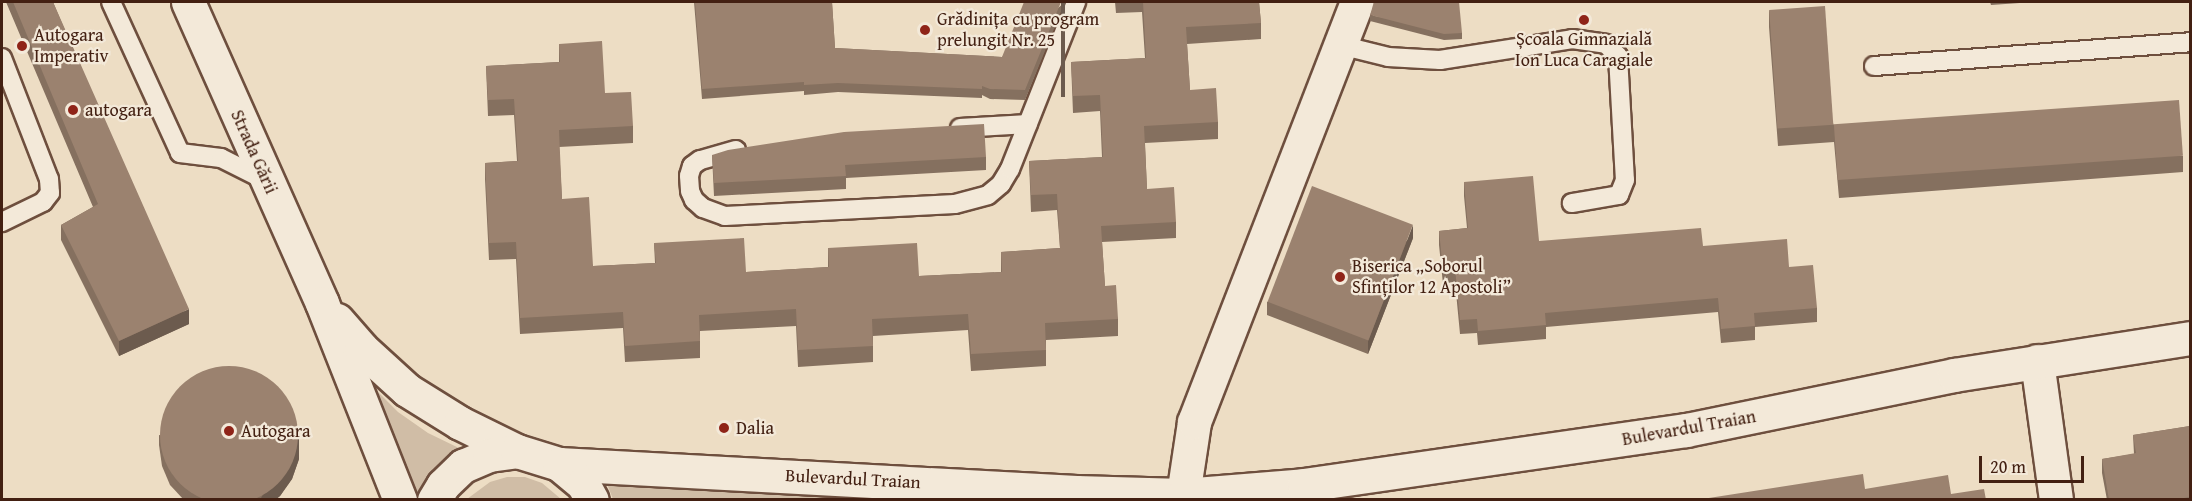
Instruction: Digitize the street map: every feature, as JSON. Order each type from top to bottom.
[{"type":"street","name":"Strada Gării","points":[[188,2],[322,303],[400,500]]},
{"type":"street","points":[[1176,497],[1194,422],[1357,2]]},
{"type":"street","name":"Strada Gării","points":[[322,303],[360,348],[407,390],[460,423],[516,451],[559,464]]},
{"type":"street","name":"Bulevardul Traian","points":[[559,464],[1176,497],[1304,485],[1686,430],[1954,375],[2190,338]]},
{"type":"street","points":[[2037,361],[2056,500]]},
{"type":"street","points":[[434,500],[442,485],[464,466],[489,455],[516,451]]},
{"type":"street","points":[[559,464],[583,484],[592,500]]},
{"type":"lane","points":[[111,2],[180,153],[221,158],[267,181]]},
{"type":"lane","points":[[749,148],[712,155],[692,166],[689,176],[690,191],[694,200],[703,208],[725,216],[972,201],[988,195],[1001,183],[1010,169],[1076,2]]},
{"type":"lane","points":[[1340,45],[1388,57],[1440,60],[1572,39],[1606,44],[1618,57],[1625,180],[1619,195],[1572,203]]},
{"type":"lane","points":[[1874,66],[2190,42]]},
{"type":"lane","points":[[2,58],[49,180],[50,193],[43,202],[2,222]]},
{"type":"lane","points":[[947,129],[1028,124]]},
{"type":"shaded area","points":[[349,358],[398,412],[428,433],[461,449],[420,499]]},
{"type":"shaded area","points":[[507,477],[525,477],[542,483],[561,499],[467,499],[490,482]]},
{"type":"shaded area","points":[[605,479],[928,499],[613,499]]},
{"type":"building","name":"autogara","points":[[13,2],[53,2],[189,309],[119,341],[61,225],[98,204]]},
{"type":"building","points":[[695,2],[832,2],[835,48],[1002,57],[1024,2],[1061,2],[1025,90],[990,89],[982,86],[982,89],[838,83],[804,85],[804,82],[702,89]]},
{"type":"building","points":[[1143,2],[1259,2],[1261,23],[1186,27],[1190,90],[1216,88],[1218,122],[1144,126],[1147,189],[1174,187],[1176,222],[1101,226],[1105,286],[1116,285],[1118,319],[1045,323],[1046,350],[971,354],[968,314],[872,319],[873,346],[798,350],[796,309],[699,315],[700,341],[625,346],[623,312],[520,318],[516,242],[489,243],[485,163],[518,161],[514,99],[488,100],[486,66],[560,62],[559,44],[602,41],[605,93],[631,92],[633,126],[559,130],[562,199],[589,197],[593,266],[656,263],[654,243],[744,238],[746,272],[829,267],[828,248],[917,243],[919,276],[1002,272],[1001,252],[1060,248],[1057,194],[1031,195],[1029,161],[1103,157],[1100,95],[1073,96],[1071,62],[1146,58]]},
{"type":"building","points":[[1374,2],[1459,2],[1462,33],[1444,34],[1370,15]]},
{"type":"building","points":[[1825,6],[1833,125],[1777,129],[1769,10]]},
{"type":"building","points":[[2179,100],[2183,156],[1838,180],[1834,124]]},
{"type":"building","points":[[984,124],[986,157],[845,165],[846,176],[714,183],[712,155],[728,150],[844,132]]},
{"type":"building","points":[[1533,176],[1539,241],[1701,228],[1703,246],[1787,239],[1789,267],[1813,265],[1817,308],[1754,313],[1755,326],[1721,329],[1718,298],[1545,313],[1546,325],[1478,331],[1477,319],[1460,320],[1455,268],[1443,270],[1439,231],[1468,228],[1464,182]]},
{"type":"building","name":"Biserica „Soborul Sfinților 12 Apostoli”","points":[[1312,186],[1413,225],[1368,340],[1268,302]]},
{"type":"building","name":"Autogara","points":[[229,366],[255,371],[278,386],[293,409],[298,435],[293,461],[278,484],[255,499],[229,504],[203,499],[180,484],[165,461],[160,435],[165,409],[180,386],[203,371]]},
{"type":"building","points":[[2190,426],[2190,497],[2172,500],[2109,500],[2102,459],[2136,453],[2133,435]]},
{"type":"building","points":[[1863,474],[1865,489],[1948,475],[1951,494],[1984,489],[1986,500],[1696,500]]},
{"type":"place","name":"Școala Gimnazială Ion Luca Caragiale","points":[[1584,20]]},
{"type":"place","name":"Grădinița cu program prelungit Nr. 25","points":[[925,30]]},
{"type":"place","name":"Autogara Imperativ","points":[[22,46]]},
{"type":"place","name":"autogara","points":[[73,110]]},
{"type":"place","name":"Biserica „Soborul Sfinților 12 Apostoli”","points":[[1340,277]]},
{"type":"place","name":"Dalia","points":[[724,428]]},
{"type":"place","name":"Autogara","points":[[229,431]]}]
